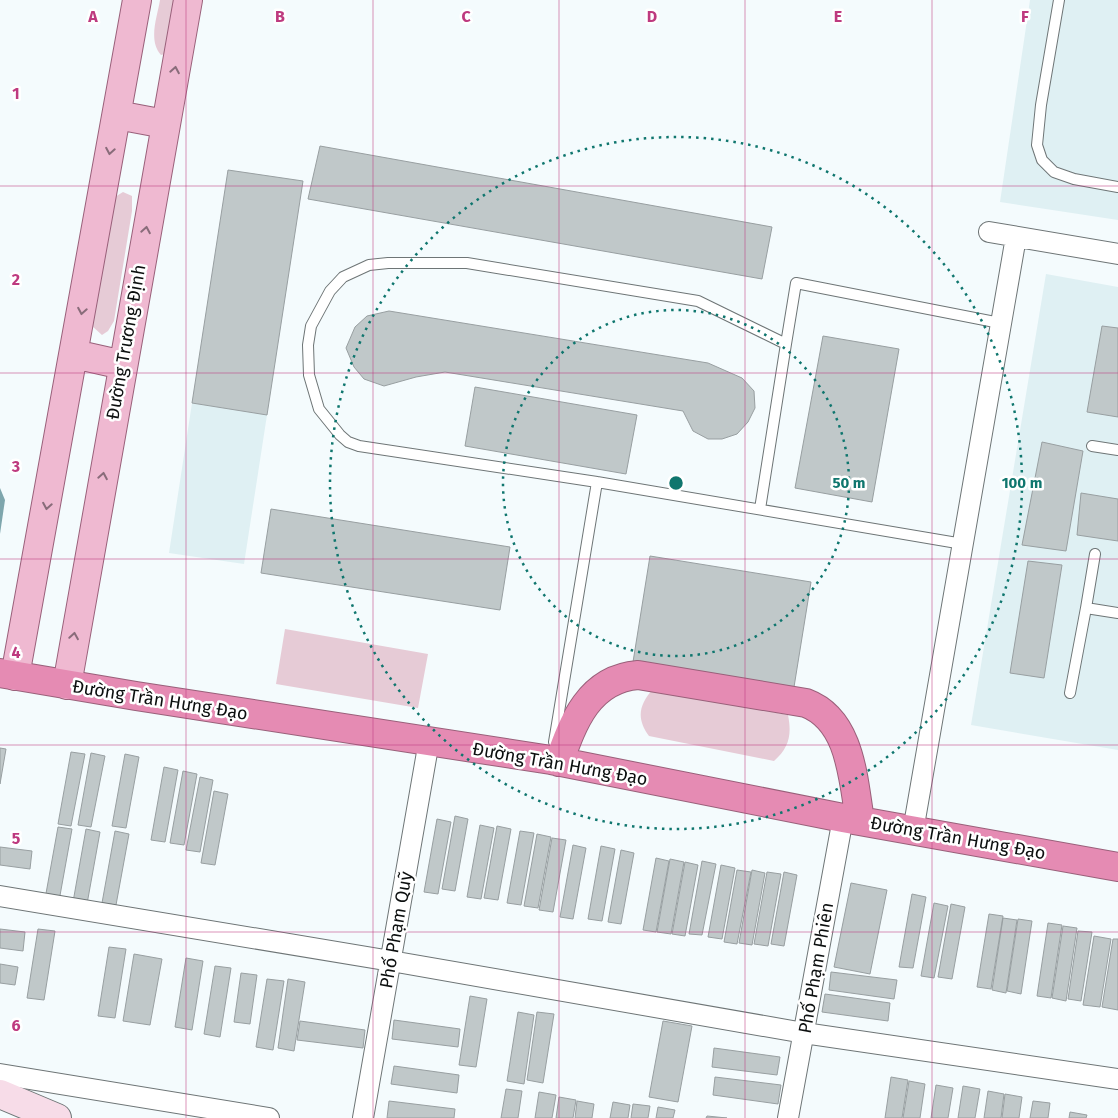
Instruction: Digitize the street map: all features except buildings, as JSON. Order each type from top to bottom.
[{"type":"highway","name":"Đường Trần Hưng Đạo","points":[[7,674],[555,761],[913,831],[1118,864]]},
{"type":"highway","points":[[555,761],[584,706],[608,685],[628,676],[638,675],[806,703],[817,708],[839,730],[851,764],[852,819]]},
{"type":"main road","points":[[7,674],[74,354],[138,0]]},
{"type":"main road","name":"Đường Trương Định","points":[[67,685],[188,0]]},
{"type":"main road","points":[[117,115],[165,124]]},
{"type":"main road","points":[[74,354],[123,365]]},
{"type":"street","points":[[989,232],[1118,254]]},
{"type":"street","points":[[913,831],[1016,237]]},
{"type":"street","name":"Phố Phạm Quỹ","points":[[363,1118],[429,741]]},
{"type":"street","name":"Phố Phạm Phiên","points":[[788,1118],[804,1033],[852,819]]},
{"type":"street","points":[[0,896],[391,961],[804,1033],[1118,1079]]},
{"type":"street","points":[[0,1074],[269,1118]]},
{"type":"street","points":[[0,1094],[57,1118]]},
{"type":"lane","points":[[1059,0],[1041,105],[1038,144],[1042,160],[1054,172],[1074,179],[1118,187]]},
{"type":"lane","points":[[786,344],[698,301],[467,262],[388,262],[369,265],[343,278],[325,298],[309,336],[309,375],[319,409],[331,426],[348,442],[374,450],[597,482],[963,544]]},
{"type":"lane","points":[[760,509],[796,283],[1000,323]]},
{"type":"lane","points":[[1092,446],[1118,450]]},
{"type":"lane","points":[[555,761],[597,482]]},
{"type":"lane","points":[[1070,693],[1095,554]]},
{"type":"lane","points":[[1086,608],[1118,613]]},
{"type":"shaded area","points":[[160,0],[181,0],[169,53],[161,55],[157,49],[154,36]]},
{"type":"shaded area","points":[[1030,0],[1118,0],[1118,220],[1000,202]]},
{"type":"shaded area","points":[[123,192],[132,196],[132,211],[114,321],[108,331],[102,335],[92,326],[110,200]]},
{"type":"shaded area","points":[[1046,274],[1118,287],[1118,750],[971,725]]},
{"type":"shaded area","points":[[192,403],[267,415],[244,564],[169,553]]},
{"type":"shaded area","points":[[285,629],[428,654],[418,708],[276,684]]},
{"type":"shaded area","points":[[653,689],[788,715],[790,729],[786,746],[774,761],[649,736],[642,723],[641,712],[642,706]]},
{"type":"water","points":[[0,488],[5,500],[0,534]]}]
